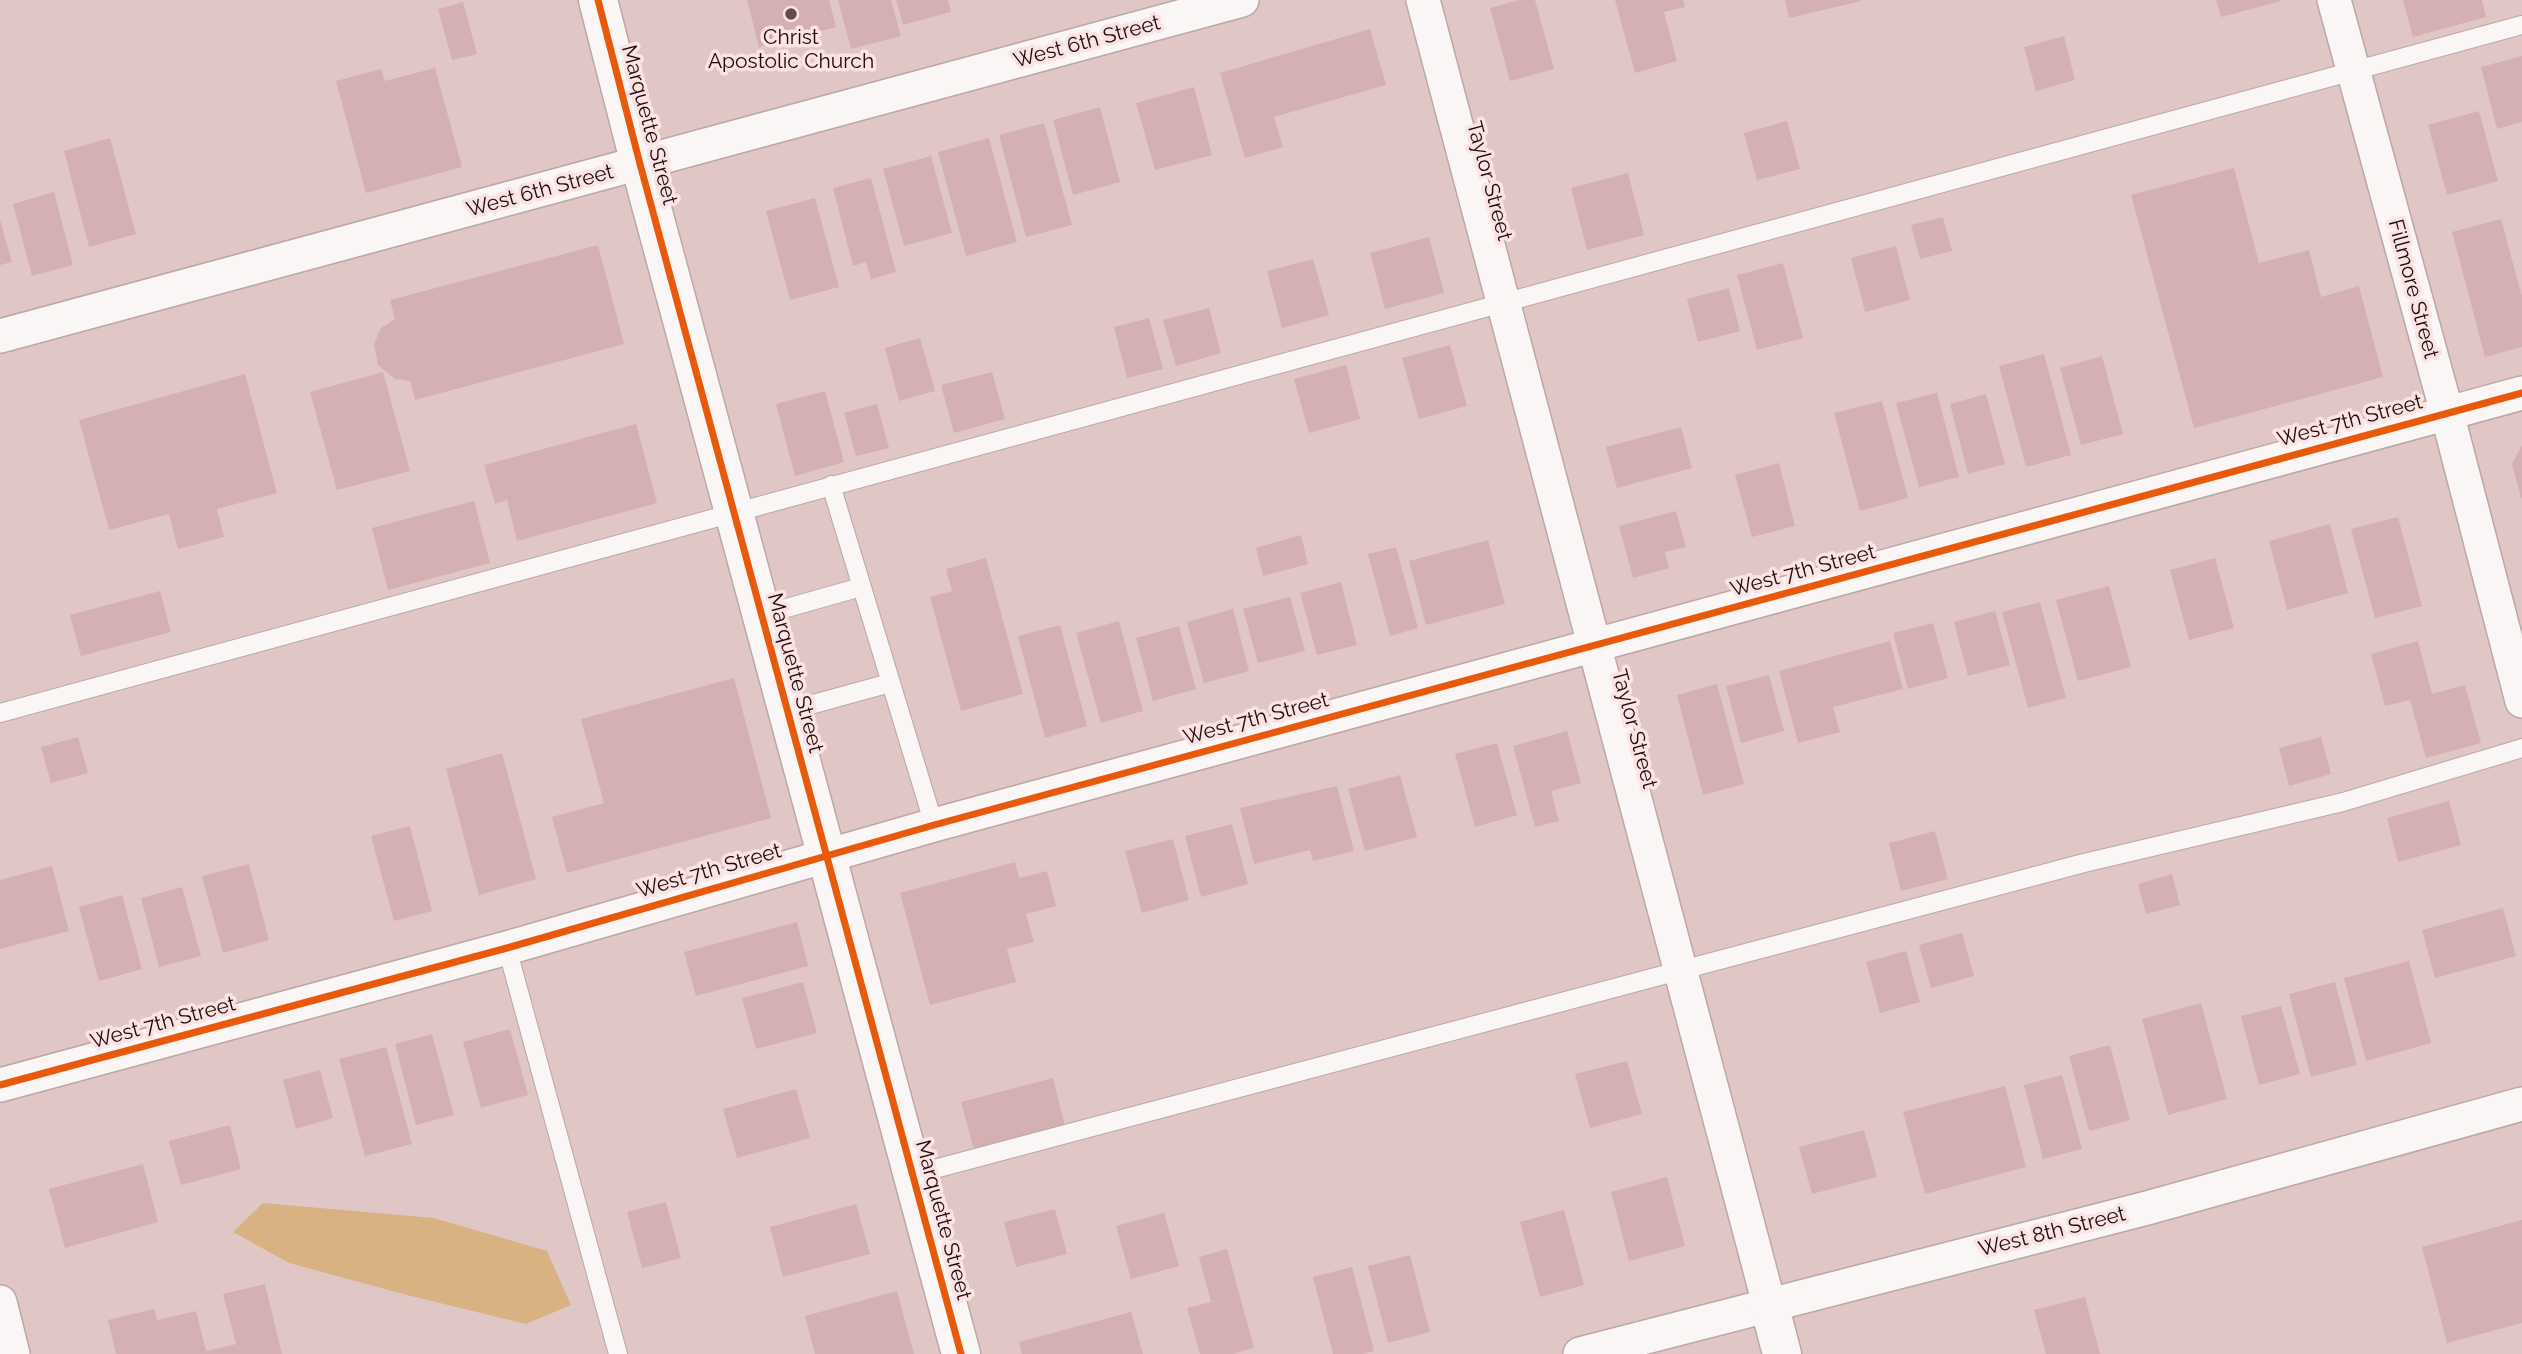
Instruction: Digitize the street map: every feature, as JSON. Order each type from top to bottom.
[{"type":"street","name":"Marquette Street","points":[[598,0],[961,1354]]},
{"type":"street","name":"West 6th Street","points":[[0,336],[1242,0]]},
{"type":"street","name":"Taylor Street","points":[[1423,0],[1769,1304]]},
{"type":"street","name":"Fillmore Street","points":[[2334,0],[2447,413],[2522,701]]},
{"type":"street","name":"West 7th Street","points":[[0,1085],[507,948],[934,825],[2522,393]]},
{"type":"street","name":"West 8th Street","points":[[1580,1354],[2147,1208],[2522,1104]]},
{"type":"street","points":[[0,1302],[13,1354]]},
{"type":"street","points":[[1769,1304],[1782,1354]]},
{"type":"lane","points":[[0,713],[2522,25]]},
{"type":"lane","points":[[831,485],[934,825]]},
{"type":"lane","points":[[762,615],[861,587]]},
{"type":"lane","points":[[788,711],[890,683]]},
{"type":"lane","points":[[912,1175],[2084,863],[2343,802],[2522,748]]},
{"type":"lane","points":[[507,948],[618,1354]]},
{"type":"shaded area","points":[[263,1203],[434,1218],[547,1251],[571,1305],[526,1324],[289,1263],[233,1232]]},
{"type":"building","name":"Christ Apostolic Church","points":[[747,0],[829,0],[836,27],[759,47]]},
{"type":"building","points":[[838,0],[891,0],[901,36],[851,49]]},
{"type":"building","points":[[896,0],[948,0],[951,12],[903,25]]},
{"type":"building","points":[[1519,0],[1535,0],[1554,69],[1510,81],[1490,8]]},
{"type":"building","points":[[1615,0],[1683,0],[1685,7],[1664,12],[1677,61],[1635,73]]},
{"type":"building","points":[[1785,0],[1861,0],[1861,1],[1789,18]]},
{"type":"building","points":[[2216,0],[2281,0],[2281,1],[2221,17]]},
{"type":"building","points":[[2403,0],[2482,0],[2486,17],[2413,37]]},
{"type":"building","points":[[463,2],[477,54],[452,60],[438,9]]},
{"type":"building","points":[[1370,29],[1386,85],[1274,117],[1283,147],[1245,158],[1220,73]]},
{"type":"building","points":[[2064,36],[2075,80],[2036,91],[2024,47]]},
{"type":"building","points":[[2522,56],[2522,122],[2497,129],[2481,67]]},
{"type":"building","points":[[435,68],[462,167],[366,193],[336,81],[381,69],[385,81]]},
{"type":"building","points":[[1194,87],[1212,155],[1155,170],[1136,103]]},
{"type":"building","points":[[1100,107],[1120,182],[1073,195],[1053,120]]},
{"type":"building","points":[[2479,111],[2498,181],[2447,195],[2428,125]]},
{"type":"building","points":[[1787,121],[1800,169],[1757,180],[1744,133]]},
{"type":"building","points":[[1044,123],[1072,225],[1026,237],[999,135]]},
{"type":"building","points":[[110,138],[136,234],[89,247],[64,151]]},
{"type":"building","points":[[989,138],[1017,242],[966,256],[938,152]]},
{"type":"building","points":[[931,156],[952,233],[904,246],[883,169]]},
{"type":"building","points":[[2234,168],[2259,263],[2309,250],[2321,297],[2359,286],[2383,377],[2194,428],[2131,195]]},
{"type":"building","points":[[1628,173],[1644,235],[1587,250],[1571,188]]},
{"type":"building","points":[[871,178],[896,272],[871,279],[866,262],[853,266],[833,188]]},
{"type":"building","points":[[54,192],[73,265],[32,276],[13,204]]},
{"type":"building","points":[[815,198],[839,287],[790,300],[766,211]]},
{"type":"building","points":[[1943,217],[1952,251],[1920,259],[1911,225]]},
{"type":"building","points":[[2501,219],[2522,297],[2522,347],[2485,357],[2452,232]]},
{"type":"building","points":[[0,220],[12,262],[0,265]]},
{"type":"building","points":[[1429,237],[1444,293],[1385,309],[1370,253]]},
{"type":"building","points":[[598,245],[624,344],[415,400],[410,381],[395,379],[378,365],[374,344],[381,328],[395,319],[390,300]]},
{"type":"building","points":[[1896,246],[1910,300],[1865,312],[1851,258]]},
{"type":"building","points":[[1313,259],[1329,315],[1282,328],[1267,271]]},
{"type":"building","points":[[1783,263],[1803,338],[1757,350],[1737,275]]},
{"type":"building","points":[[1729,288],[1740,331],[1698,342],[1687,299]]},
{"type":"building","points":[[1209,308],[1221,353],[1176,366],[1163,320]]},
{"type":"building","points":[[1149,318],[1163,369],[1127,378],[1114,327]]},
{"type":"building","points":[[920,338],[935,391],[899,401],[885,348]]},
{"type":"building","points":[[1450,345],[1467,406],[1419,419],[1402,358]]},
{"type":"building","points":[[2044,354],[2071,455],[2026,467],[1999,366]]},
{"type":"building","points":[[2102,356],[2123,434],[2081,445],[2060,368]]},
{"type":"building","points":[[1346,365],[1360,419],[1309,433],[1294,379]]},
{"type":"building","points":[[383,372],[410,471],[337,490],[310,392]]},
{"type":"building","points":[[992,372],[1005,419],[954,433],[941,385]]},
{"type":"building","points":[[245,374],[277,493],[217,509],[224,537],[178,549],[169,514],[109,530],[79,420]]},
{"type":"building","points":[[825,391],[844,462],[795,476],[776,404]]},
{"type":"building","points":[[1937,393],[1959,477],[1919,487],[1896,403]]},
{"type":"building","points":[[1986,394],[2005,464],[1968,474],[1950,404]]},
{"type":"building","points":[[1882,401],[1908,498],[1860,511],[1834,413]]},
{"type":"building","points":[[877,404],[889,448],[856,456],[844,413]]},
{"type":"building","points":[[636,424],[657,503],[517,541],[507,500],[495,504],[484,465]]},
{"type":"building","points":[[1681,427],[1692,468],[1617,488],[1606,447]]},
{"type":"building","points":[[2522,445],[2522,498],[2521,498],[2512,464]]},
{"type":"building","points":[[1779,463],[1795,526],[1752,537],[1735,475]]},
{"type":"building","points":[[474,501],[490,563],[388,590],[372,528]]},
{"type":"building","points":[[1676,511],[1686,547],[1665,552],[1669,568],[1633,578],[1619,526]]},
{"type":"building","points":[[2398,517],[2422,606],[2375,618],[2351,529]]},
{"type":"building","points":[[2330,524],[2348,593],[2287,610],[2269,541]]},
{"type":"building","points":[[1301,535],[1308,564],[1263,576],[1256,548]]},
{"type":"building","points":[[1488,540],[1505,604],[1426,625],[1409,561]]},
{"type":"building","points":[[1396,547],[1418,628],[1390,636],[1368,554]]},
{"type":"building","points":[[986,558],[1023,694],[961,711],[930,597],[952,591],[946,569]]},
{"type":"building","points":[[2215,558],[2234,628],[2189,640],[2170,570]]},
{"type":"building","points":[[1341,582],[1357,645],[1317,655],[1300,593]]},
{"type":"building","points":[[2109,586],[2131,667],[2078,681],[2056,600]]},
{"type":"building","points":[[160,591],[171,632],[81,656],[70,615]]},
{"type":"building","points":[[1290,597],[1305,651],[1258,663],[1243,609]]},
{"type":"building","points":[[2040,602],[2066,698],[2028,708],[2002,612]]},
{"type":"building","points":[[1233,609],[1249,671],[1204,683],[1187,622]]},
{"type":"building","points":[[1995,611],[2010,665],[1968,676],[1954,622]]},
{"type":"building","points":[[1119,621],[1143,711],[1101,723],[1076,633]]},
{"type":"building","points":[[1933,623],[1948,678],[1908,689],[1893,633]]},
{"type":"building","points":[[1060,625],[1087,726],[1045,738],[1018,636]]},
{"type":"building","points":[[1179,626],[1196,689],[1153,701],[1136,638]]},
{"type":"building","points":[[1890,641],[1903,689],[1833,707],[1840,732],[1798,743],[1779,671]]},
{"type":"building","points":[[2418,641],[2432,694],[2465,685],[2481,743],[2426,758],[2410,700],[2385,706],[2371,654]]},
{"type":"building","points":[[1769,675],[1784,731],[1741,743],[1726,686]]},
{"type":"building","points":[[734,678],[771,818],[567,873],[552,817],[604,803],[581,719]]},
{"type":"building","points":[[1717,684],[1744,784],[1703,795],[1677,695]]},
{"type":"building","points":[[1567,731],[1581,783],[1551,791],[1559,821],[1535,827],[1513,746]]},
{"type":"building","points":[[78,737],[88,773],[51,783],[41,747]]},
{"type":"building","points":[[2321,737],[2331,774],[2289,786],[2279,748]]},
{"type":"building","points":[[1497,743],[1517,815],[1475,827],[1455,754]]},
{"type":"building","points":[[502,753],[536,879],[479,895],[446,769]]},
{"type":"building","points":[[1400,775],[1417,837],[1365,851],[1348,789]]},
{"type":"building","points":[[1337,786],[1354,851],[1313,861],[1310,850],[1254,864],[1240,808]]},
{"type":"building","points":[[2449,801],[2461,845],[2398,862],[2387,818]]},
{"type":"building","points":[[1232,824],[1248,884],[1201,897],[1185,836]]},
{"type":"building","points":[[410,826],[432,911],[394,921],[371,836]]},
{"type":"building","points":[[1935,831],[1948,879],[1901,891],[1889,843]]},
{"type":"building","points":[[1173,839],[1189,900],[1142,913],[1125,851]]},
{"type":"building","points":[[1015,862],[1019,878],[1047,871],[1056,906],[1026,914],[1034,942],[1007,949],[1016,982],[930,1005],[900,893]]},
{"type":"building","points":[[249,864],[269,940],[223,953],[202,876]]},
{"type":"building","points":[[52,866],[69,931],[0,949],[0,880]]},
{"type":"building","points":[[2172,874],[2180,905],[2146,914],[2138,884]]},
{"type":"building","points":[[182,887],[201,956],[159,967],[141,898]]},
{"type":"building","points":[[122,895],[142,969],[99,981],[79,907]]},
{"type":"building","points":[[2503,908],[2516,956],[2435,978],[2422,930]]},
{"type":"building","points":[[797,922],[808,966],[696,996],[684,952]]},
{"type":"building","points":[[1962,933],[1974,976],[1931,988],[1919,945]]},
{"type":"building","points":[[1906,951],[1920,1002],[1880,1013],[1866,962]]},
{"type":"building","points":[[2409,961],[2431,1043],[2366,1061],[2344,978]]},
{"type":"building","points":[[803,982],[817,1033],[756,1049],[742,998]]},
{"type":"building","points":[[2335,982],[2357,1065],[2311,1077],[2289,994]]},
{"type":"building","points":[[2201,1003],[2227,1099],[2168,1115],[2142,1019]]},
{"type":"building","points":[[2281,1006],[2300,1074],[2259,1085],[2241,1016]]},
{"type":"building","points":[[510,1029],[528,1095],[481,1108],[463,1042]]},
{"type":"building","points":[[432,1034],[454,1115],[416,1125],[395,1044]]},
{"type":"building","points":[[2110,1045],[2130,1120],[2089,1131],[2069,1056]]},
{"type":"building","points":[[386,1047],[412,1144],[365,1156],[339,1059]]},
{"type":"building","points":[[1627,1061],[1642,1114],[1590,1128],[1575,1074]]},
{"type":"building","points":[[320,1070],[333,1118],[296,1129],[283,1080]]},
{"type":"building","points":[[2062,1075],[2082,1149],[2043,1159],[2024,1085]]},
{"type":"building","points":[[1053,1078],[1065,1126],[974,1150],[961,1102]]},
{"type":"building","points":[[2005,1086],[2026,1167],[1925,1194],[1903,1112]]},
{"type":"building","points":[[796,1089],[810,1138],[737,1158],[723,1109]]},
{"type":"building","points":[[230,1125],[241,1169],[181,1185],[169,1141]]},
{"type":"building","points":[[1864,1130],[1877,1177],[1812,1194],[1799,1147]]},
{"type":"building","points":[[143,1164],[158,1222],[65,1248],[49,1189]]},
{"type":"building","points":[[1667,1177],[1685,1246],[1629,1261],[1611,1192]]},
{"type":"building","points":[[666,1202],[681,1258],[642,1268],[627,1212]]},
{"type":"building","points":[[856,1204],[870,1254],[783,1277],[770,1227]]},
{"type":"building","points":[[1055,1209],[1067,1254],[1016,1267],[1004,1222]]},
{"type":"building","points":[[1564,1210],[1584,1285],[1540,1297],[1520,1222]]},
{"type":"building","points":[[1164,1213],[1179,1266],[1131,1279],[1116,1226]]},
{"type":"building","points":[[2522,1220],[2522,1323],[2447,1343],[2422,1247]]},
{"type":"building","points":[[1227,1249],[1254,1348],[1232,1354],[1200,1354],[1187,1308],[1211,1302],[1199,1257]]},
{"type":"building","points":[[1410,1255],[1430,1332],[1388,1343],[1368,1266]]},
{"type":"building","points":[[1352,1267],[1374,1351],[1362,1354],[1333,1354],[1313,1277]]},
{"type":"building","points":[[265,1284],[282,1354],[116,1354],[108,1320],[154,1309],[157,1320],[196,1311],[206,1351],[236,1344],[223,1294]]},
{"type":"building","points":[[897,1291],[914,1354],[815,1354],[805,1316]]},
{"type":"building","points":[[2085,1297],[2100,1354],[2046,1354],[2034,1310]]},
{"type":"building","points":[[1131,1312],[1143,1354],[1022,1354],[1019,1342]]},
{"type":"cycle path","points":[[598,0],[961,1354]]},
{"type":"cycle path","points":[[0,1085],[507,948],[934,825],[2522,393]]},
{"type":"place","name":"Christ Apostolic Church","points":[[791,14]]}]
